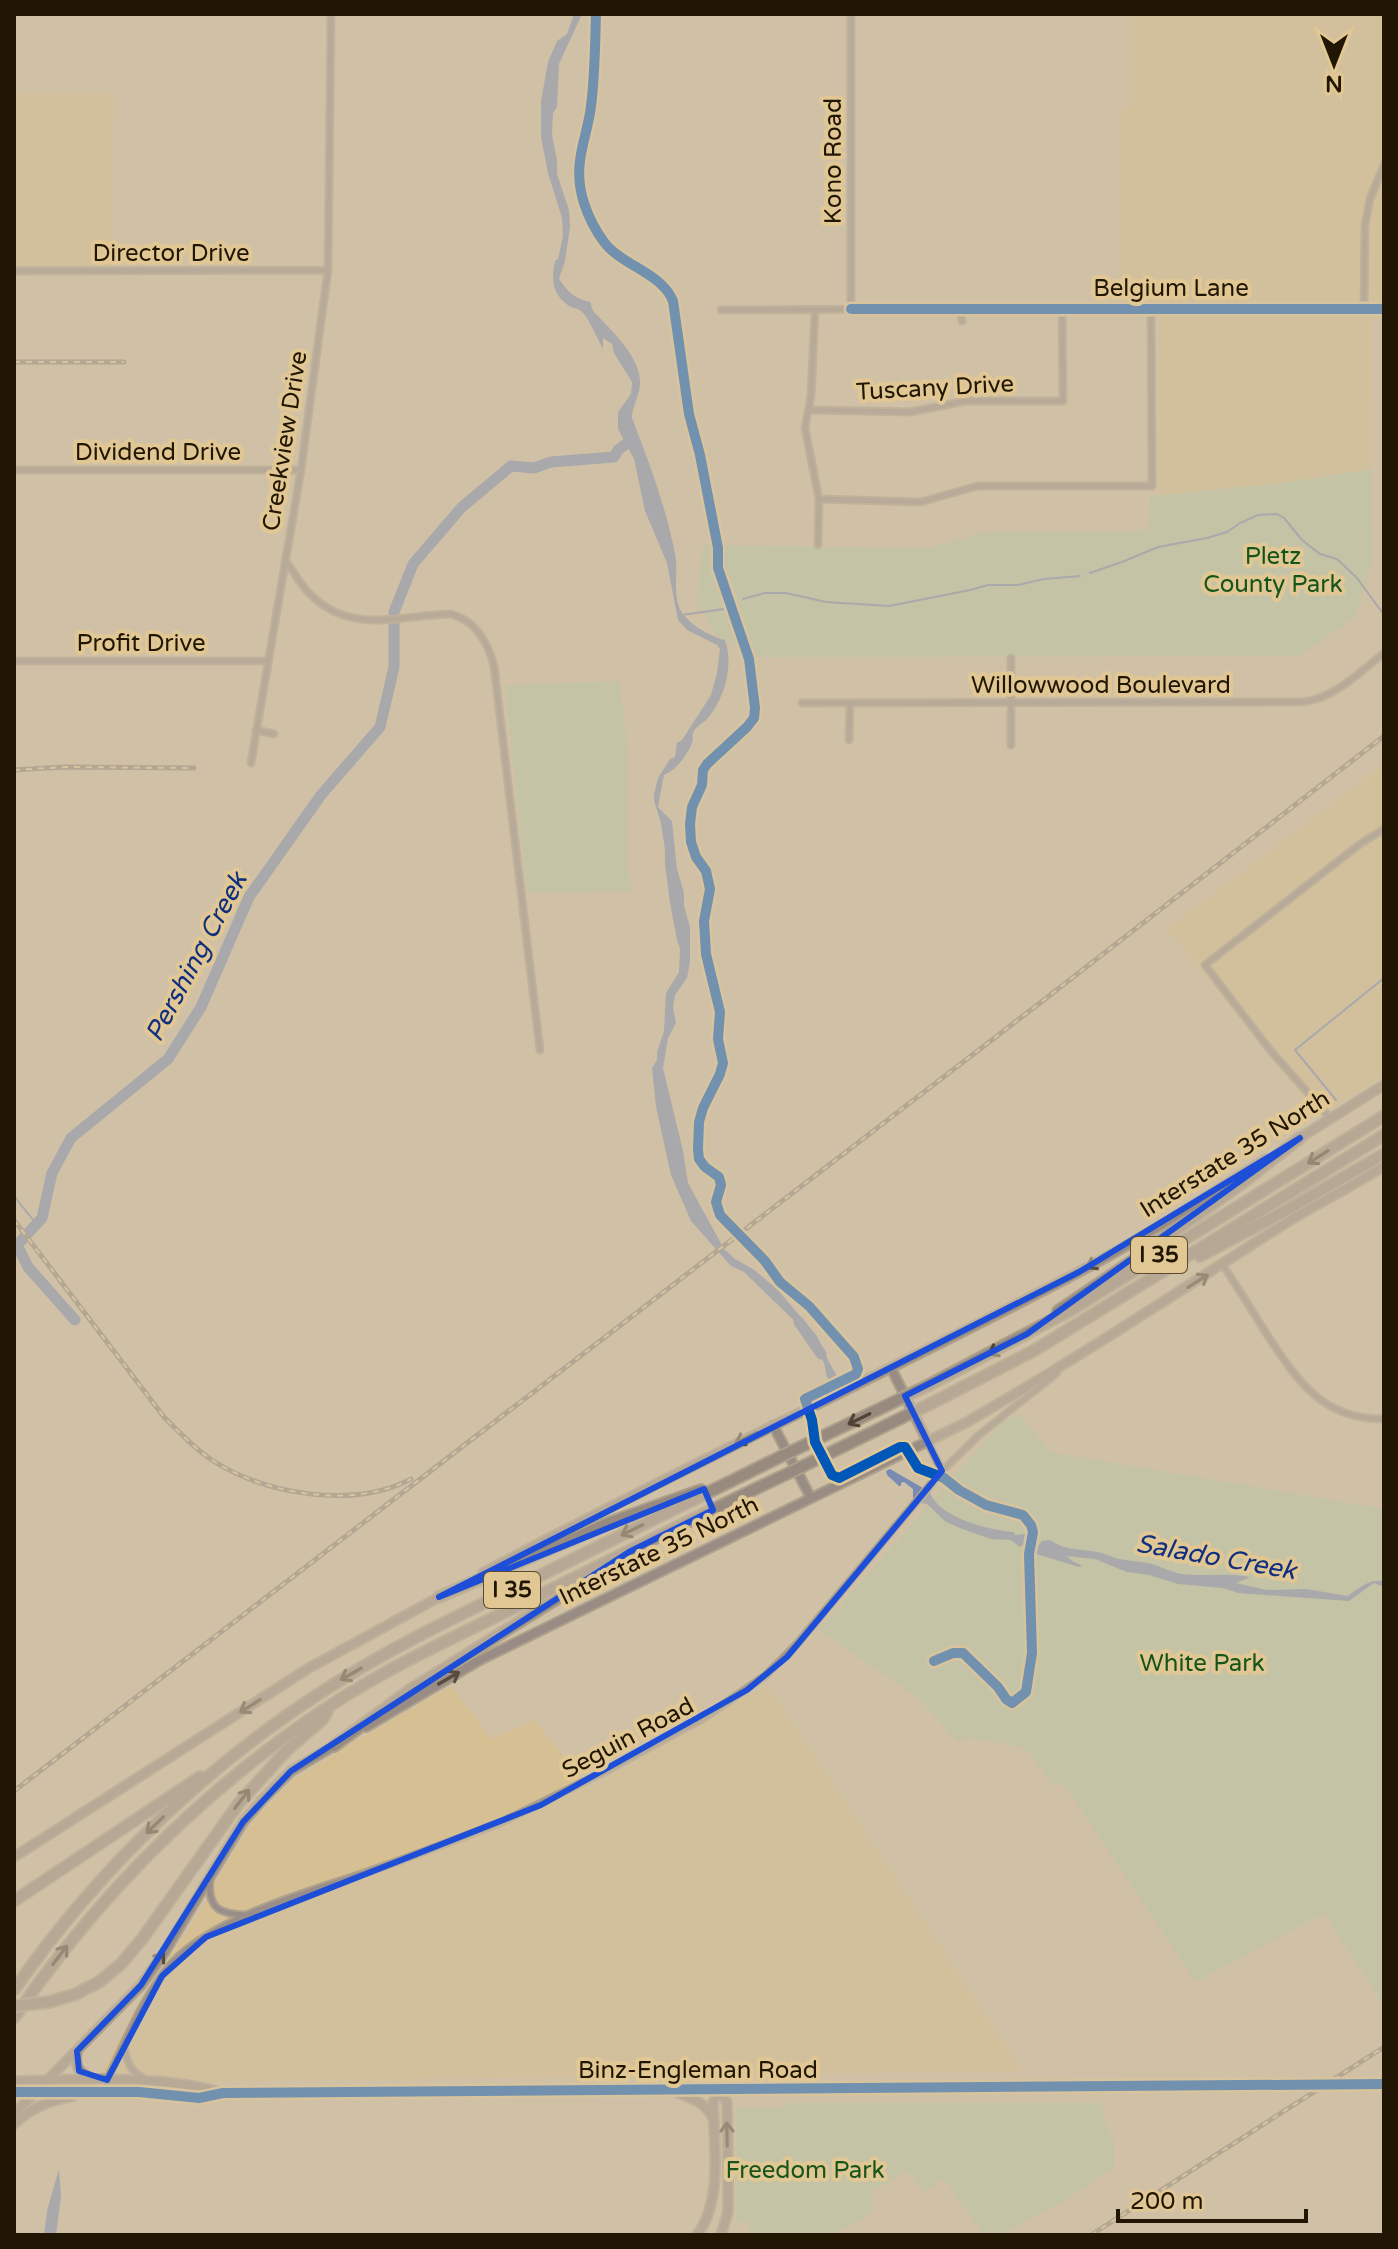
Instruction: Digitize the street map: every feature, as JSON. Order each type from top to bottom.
[{"type":"highway","name":"I 35","points":[[14,1990],[66,1921],[153,1826],[213,1772],[308,1701],[377,1659],[451,1620],[1027,1334],[1071,1310],[1384,1116]]},
{"type":"highway","name":"I 35","points":[[14,2018],[83,1925],[151,1850],[203,1802],[331,1705],[437,1646],[1035,1350],[1384,1135]]},
{"type":"highway","points":[[1027,1334],[1124,1268],[1300,1138]]},
{"type":"highway","points":[[1152,1279],[1287,1210],[1384,1154]]},
{"type":"highway","points":[[439,1597],[611,1522],[752,1471]]},
{"type":"highway","points":[[334,1746],[410,1690],[629,1552]]},
{"type":"highway","points":[[14,2006],[49,2002],[76,1994],[99,1982],[121,1964],[239,1803],[287,1750],[322,1720],[331,1705]]},
{"type":"highway","points":[[14,1901],[193,1780],[213,1772]]},
{"type":"main road","name":"Interstate 35 North","points":[[14,1857],[309,1668],[653,1484],[1079,1272],[1174,1217],[1384,1085]]},
{"type":"main road","name":"Interstate 35 North","points":[[14,2114],[141,1985],[164,1953],[243,1822],[291,1771],[480,1660],[928,1442],[1018,1393],[1307,1210],[1384,1166]]},
{"type":"main road","points":[[891,1368],[928,1442]]},
{"type":"main road","points":[[773,1425],[811,1498]]},
{"type":"main road","points":[[77,2051],[79,2071],[94,2080]]},
{"type":"main road","name":"Binz-Engleman Road","points":[[14,2081],[147,2081],[201,2087],[223,2093]]},
{"type":"main road","name":"Binz-Engleman Road","points":[[14,2092],[139,2092],[199,2098],[223,2093],[1384,2084]]},
{"type":"main road","points":[[697,2235],[706,2222],[714,2198],[713,2103],[719,2089]]},
{"type":"main road","points":[[719,2089],[727,2103],[728,2212],[721,2235]]},
{"type":"main road","points":[[672,2090],[708,2109],[713,2120]]},
{"type":"main road","points":[[14,2124],[26,2112],[50,2101],[88,2093]]},
{"type":"street","name":"Creekview Drive","points":[[331,14],[328,270],[301,470],[285,560],[309,594],[329,610],[364,621],[451,614],[463,617],[485,641],[494,666],[540,1050]]},
{"type":"street","name":"Kono Road","points":[[851,14],[851,309]]},
{"type":"street","points":[[1364,309],[1365,225],[1370,199],[1384,165]]},
{"type":"street","name":"Director Drive","points":[[14,271],[328,270]]},
{"type":"street","points":[[959,308],[962,321]]},
{"type":"street","name":"Tuscany Drive","points":[[809,410],[910,412],[966,401],[1063,401],[1062,308]]},
{"type":"street","points":[[819,499],[921,502],[977,486],[1152,486],[1151,308]]},
{"type":"street","name":"Belgium Lane","points":[[721,310],[1384,309]]},
{"type":"street","points":[[815,310],[813,371],[805,428],[819,499],[818,545]]},
{"type":"street","name":"Dividend Drive","points":[[14,470],[301,470]]},
{"type":"street","points":[[251,763],[285,560]]},
{"type":"street","name":"Willowwood Boulevard","points":[[802,703],[1314,701],[1326,697],[1384,653]]},
{"type":"street","points":[[1011,658],[1011,745]]},
{"type":"street","name":"Profit Drive","points":[[14,661],[268,661]]},
{"type":"street","points":[[849,740],[850,703]]},
{"type":"street","points":[[256,730],[274,734]]},
{"type":"street","points":[[1330,1119],[1270,1050],[1205,965],[1360,844],[1384,829]]},
{"type":"street","points":[[1223,1265],[1291,1371],[1309,1392],[1339,1410],[1356,1416],[1384,1419]]},
{"type":"street","name":"Seguin Road","points":[[107,2092],[107,2080],[152,1991],[185,1951],[206,1937],[247,1915],[502,1822],[593,1778],[704,1718],[747,1690],[787,1657],[942,1471],[979,1435],[1084,1351]]},
{"type":"street","points":[[928,1442],[942,1471]]},
{"type":"street","points":[[211,1876],[209,1892],[218,1910],[247,1915]]},
{"type":"street","points":[[124,2045],[129,2067],[147,2081]]},
{"type":"highlighted area","points":[[1300,1138],[1027,1334],[905,1396],[942,1471],[787,1657],[747,1690],[541,1805],[206,1937],[162,1976],[107,2080],[79,2071],[77,2051],[141,1985],[243,1822],[291,1771],[629,1552],[713,1510],[704,1489],[439,1597],[1079,1272]]},
{"type":"shaded area","points":[[1131,14],[1384,14],[1384,318],[1372,319],[1371,469],[1281,483],[1159,495],[1160,317],[1121,316],[1121,108],[1131,107]]},
{"type":"shaded area","points":[[14,93],[114,93],[112,267],[14,267]]},
{"type":"shaded area","points":[[1384,763],[1384,1076],[1318,1116],[1167,929]]},
{"type":"shaded area","points":[[767,1685],[1024,2071],[192,2082],[147,2074],[102,2072],[134,2010],[193,1923],[254,1820],[293,1781],[342,1749],[451,1686],[491,1739],[534,1720],[590,1788]]},
{"type":"green space","name":"Pletz County Park","points":[[1371,469],[1372,563],[1357,615],[1300,656],[755,657],[718,637],[696,602],[703,545],[930,548],[983,532],[1149,531],[1150,496],[1281,483]]},
{"type":"green space","points":[[620,681],[628,757],[628,872],[633,891],[527,893],[505,685]]},
{"type":"green space","name":"White Park","points":[[1019,1413],[1051,1452],[1384,1509],[1384,2001],[1381,2002],[1324,1913],[1196,1982],[1068,1790],[1059,1783],[1054,1787],[1025,1748],[968,1737],[958,1742],[918,1698],[819,1630],[1000,1424]]},
{"type":"green space","name":"Freedom Park","points":[[789,2103],[1102,2103],[1104,2120],[1114,2140],[1114,2167],[1060,2204],[1003,2235],[984,2235],[943,2179],[924,2193],[907,2170],[872,2193],[874,2211],[835,2235],[750,2235],[749,2221],[736,2221],[737,2108],[783,2108]]},
{"type":"water","points":[[574,14],[582,14],[559,64],[557,107],[553,113],[552,135],[557,174],[569,210],[570,227],[559,279],[572,294],[590,302],[593,311],[622,342],[634,361],[640,385],[632,418],[671,536],[680,609],[693,624],[725,640],[729,660],[719,700],[708,718],[694,731],[684,758],[664,775],[658,807],[672,821],[677,869],[690,927],[687,978],[675,995],[673,1008],[676,1023],[668,1038],[663,1068],[688,1183],[724,1249],[777,1289],[817,1336],[838,1378],[830,1381],[813,1339],[744,1272],[731,1266],[691,1221],[671,1175],[656,1107],[652,1068],[664,1031],[666,993],[679,972],[680,949],[654,794],[658,778],[670,759],[675,757],[677,743],[711,695],[720,649],[687,630],[678,620],[667,563],[645,511],[634,459],[618,429],[618,412],[631,394],[632,382],[614,353],[612,344],[603,338],[603,349],[584,314],[563,301],[554,286],[555,261],[563,236],[562,218],[541,137],[541,101],[548,62],[557,41],[567,34]]},
{"type":"water","points":[[890,1469],[930,1492],[943,1509],[966,1521],[1014,1532],[1015,1535],[1025,1534],[1024,1544],[1020,1547],[1011,1540],[991,1539],[946,1522],[927,1504],[913,1498],[913,1489],[904,1482],[899,1486],[887,1475],[886,1471]]},
{"type":"water","points":[[1050,1540],[1066,1547],[1152,1564],[1181,1574],[1250,1577],[1236,1583],[1267,1590],[1306,1589],[1348,1596],[1373,1581],[1384,1581],[1384,1587],[1374,1583],[1349,1601],[1238,1593],[1127,1572],[1095,1559],[1066,1556],[1082,1566],[1079,1567],[1036,1554],[1042,1541]]},
{"type":"water","points":[[59,2169],[61,2196],[56,2235],[44,2235],[47,2211]]},
{"type":"waterway","name":"Pershing Creek","points":[[394,612],[413,564],[462,507],[511,466],[534,468],[551,462],[614,457],[631,440]]},
{"type":"waterway","points":[[1090,573],[1158,547],[1227,532],[1258,515],[1277,514],[1320,554],[1337,559],[1357,578],[1384,615]]},
{"type":"waterway","points":[[743,599],[765,593],[786,593],[826,602],[889,606],[988,585],[1018,585],[1080,576]]},
{"type":"waterway","points":[[682,615],[724,609]]},
{"type":"waterway","name":"Pershing Creek","points":[[75,1320],[28,1267],[17,1245],[42,1218],[52,1173],[71,1138],[168,1059],[201,1007],[249,897],[321,795],[380,727],[394,667],[394,624]]},
{"type":"waterway","points":[[1336,1100],[1295,1050],[1384,978]]},
{"type":"waterway","points":[[14,1196],[37,1225]]},
{"type":"waterway","name":"Pershing Creek","points":[[14,1241],[17,1245]]},
{"type":"waterway","name":"Salado Creek","points":[[799,1322],[821,1354]]},
{"type":"railway","points":[[14,362],[124,362]]},
{"type":"railway","points":[[14,1791],[1384,736]]},
{"type":"railway","points":[[14,770],[65,767],[194,768]]},
{"type":"railway","points":[[14,1220],[164,1417],[215,1462],[260,1483],[312,1494],[364,1494],[411,1479]]},
{"type":"railway","points":[[1091,2235],[1384,2047]]},
{"type":"cycle path","points":[[596,14],[592,95],[579,172],[581,193],[588,214],[604,242],[660,283],[673,301],[689,414],[718,548],[718,568],[749,659],[755,708],[754,718],[747,727],[703,770],[702,785],[692,807],[691,842],[696,857],[706,871],[710,889],[704,921],[706,954],[720,1012],[718,1039],[723,1063],[699,1122],[699,1159],[719,1177],[721,1185],[716,1202],[720,1215],[854,1357],[858,1369],[856,1374],[805,1399],[815,1442],[832,1475],[839,1478],[905,1447],[918,1468],[944,1478],[986,1505],[1023,1515],[1031,1525],[1032,1653],[1026,1692],[1012,1703],[963,1653],[953,1653],[934,1661]]},
{"type":"cycle path","points":[[851,309],[1384,309]]},
{"type":"cycle path","points":[[14,2092],[139,2092],[199,2098],[223,2093],[1384,2084]]}]
